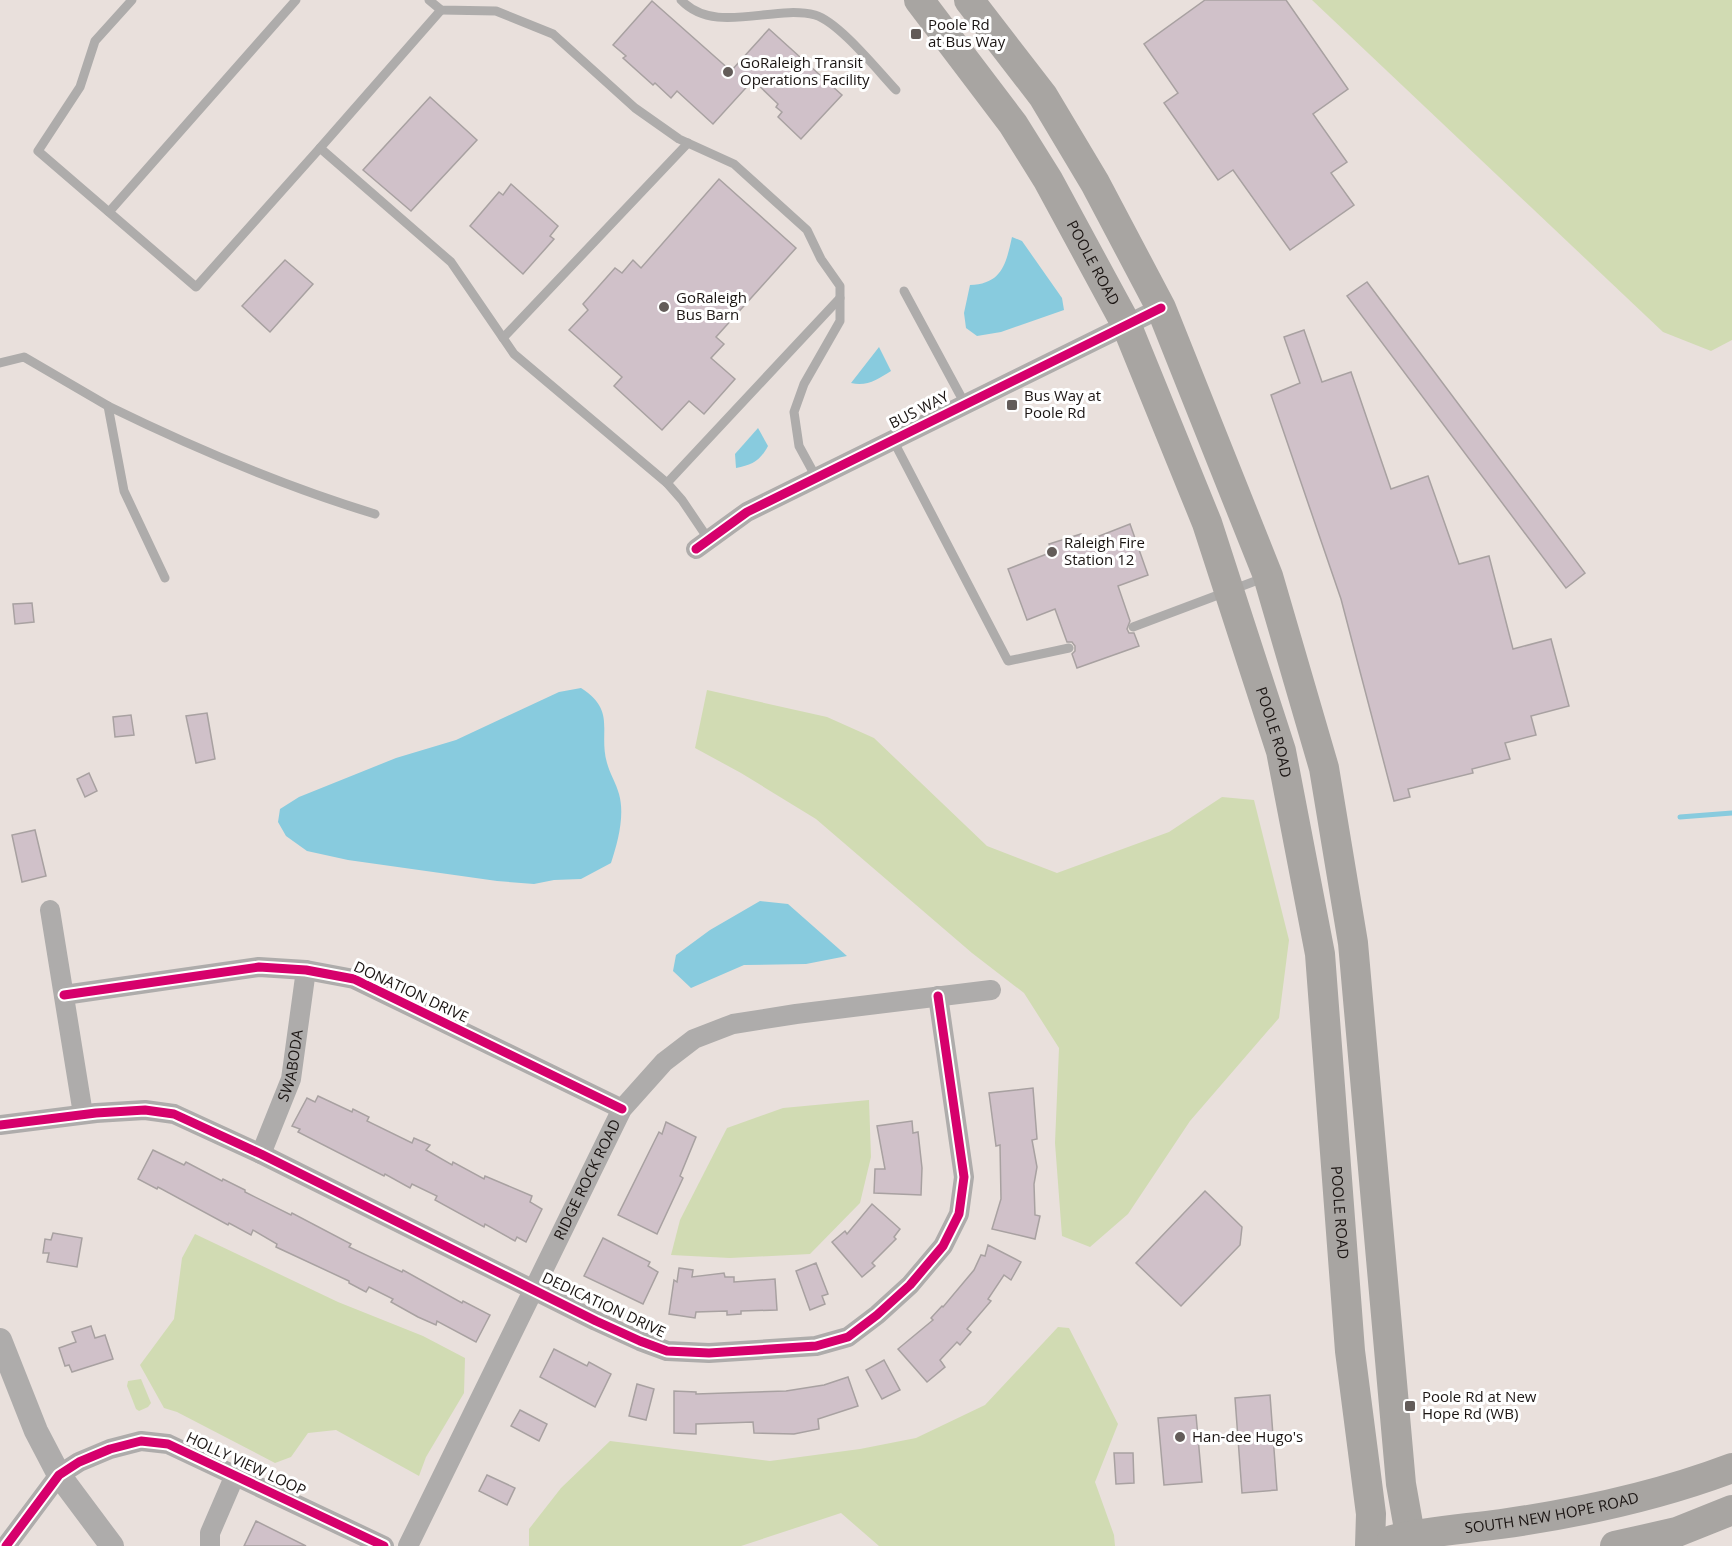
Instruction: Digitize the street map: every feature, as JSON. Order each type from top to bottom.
[{"type":"main road","name":"POOLE ROAD","points":[[919,0],[1013,124],[1048,180],[1126,324],[1207,523],[1281,751],[1320,954],[1350,1351],[1371,1514],[1370,1546]]},
{"type":"main road","points":[[969,0],[1043,96],[1095,183],[1161,308],[1268,576],[1324,768],[1353,943],[1401,1484],[1411,1541]]},
{"type":"main road","points":[[1320,954],[1353,943]]},
{"type":"main road","name":"SOUTH NEW HOPE ROAD","points":[[1370,1546],[1411,1541],[1608,1505],[1706,1478],[1732,1468]]},
{"type":"main road","points":[[1631,1544],[1677,1532],[1732,1510]]},
{"type":"street","name":"BUS WAY","points":[[702,545],[747,512],[1161,308]]},
{"type":"street","points":[[50,910],[83,1114]]},
{"type":"street","name":"DONATION DRIVE","points":[[64,995],[259,967],[306,970],[354,979],[622,1110]]},
{"type":"street","name":"SWABODA","points":[[261,1154],[291,1079],[306,970]]},
{"type":"street","name":"RIDGE ROCK ROAD","points":[[408,1546],[622,1110],[664,1062],[694,1039],[733,1024],[991,990]]},
{"type":"street","name":"DEDICATION DRIVE","points":[[0,1125],[83,1114],[145,1110],[174,1114],[261,1154],[631,1337],[667,1351],[709,1353],[816,1346],[848,1336],[877,1315],[910,1285],[942,1246],[959,1214],[963,1177],[938,996]]},
{"type":"street","points":[[0,1340],[36,1431],[59,1475],[112,1546]]},
{"type":"street","name":"HOLLY VIEW LOOP","points":[[59,1475],[79,1462],[110,1449],[141,1441],[168,1444],[384,1546]]},
{"type":"street","points":[[6,1546],[59,1475]]},
{"type":"street","name":"HOLLY VIEW LOOP","points":[[210,1546],[210,1533],[235,1475]]},
{"type":"lane","points":[[132,0],[95,40],[80,87],[38,151],[196,286],[441,10]]},
{"type":"lane","points":[[109,212],[296,0]]},
{"type":"lane","points":[[429,0],[441,10],[496,11],[554,34],[635,108],[678,139],[734,164],[807,230],[822,260],[840,286],[840,321],[804,384],[794,412],[799,446],[817,478]]},
{"type":"lane","points":[[681,0],[686,5],[710,16],[741,18],[786,13],[816,15],[846,35],[896,90]]},
{"type":"lane","points":[[503,338],[688,143]]},
{"type":"lane","points":[[320,147],[451,262],[514,354],[667,483],[682,500],[702,545]]},
{"type":"lane","points":[[904,291],[965,404]]},
{"type":"lane","points":[[667,483],[840,298]]},
{"type":"lane","points":[[0,363],[24,357],[108,406],[185,444],[335,501],[375,513]]},
{"type":"lane","points":[[108,406],[124,491],[165,579]]},
{"type":"lane","points":[[893,440],[1008,661],[1069,648]]},
{"type":"lane","points":[[1133,627],[1268,576]]},
{"type":"green space","points":[[1312,0],[1732,0],[1732,340],[1711,351],[1663,332]]},
{"type":"green space","points":[[707,690],[827,717],[874,738],[987,846],[1057,873],[1169,832],[1222,797],[1254,800],[1289,940],[1279,1018],[1190,1121],[1128,1214],[1090,1247],[1062,1236],[1055,1143],[1059,1048],[1024,993],[972,953],[816,819],[695,748]]},
{"type":"green space","points":[[869,1100],[871,1157],[860,1203],[810,1254],[730,1258],[671,1255],[680,1220],[727,1128],[783,1108]]},
{"type":"green space","points":[[195,1234],[338,1302],[423,1336],[465,1358],[464,1393],[426,1457],[419,1476],[336,1430],[308,1433],[291,1457],[275,1463],[177,1412],[164,1408],[140,1365],[174,1319],[182,1258]]},
{"type":"green space","points":[[1058,1327],[1069,1328],[1118,1424],[1095,1482],[1114,1535],[1115,1546],[879,1546],[841,1513],[741,1546],[529,1546],[529,1529],[561,1488],[610,1441],[770,1461],[860,1449],[916,1438],[985,1405]]},
{"type":"green space","points":[[141,1379],[151,1403],[139,1411],[136,1409],[127,1386],[128,1381]]},
{"type":"water","points":[[1012,237],[1022,241],[1062,298],[1064,310],[1001,332],[977,336],[966,328],[964,313],[970,285],[989,281],[1001,271]]},
{"type":"water","points":[[879,347],[891,371],[867,383],[851,383]]},
{"type":"water","points":[[758,428],[768,446],[755,461],[736,468],[735,454]]},
{"type":"water","points":[[581,688],[592,697],[603,713],[605,752],[621,802],[621,820],[611,863],[581,879],[554,880],[534,884],[497,881],[348,860],[307,851],[286,836],[278,822],[280,809],[299,797],[396,758],[456,740],[559,692]]},
{"type":"water","points":[[760,901],[788,904],[847,956],[806,964],[744,965],[691,988],[673,971],[676,955],[710,930]]},
{"type":"building","points":[[1205,0],[1286,0],[1348,89],[1313,114],[1347,162],[1331,173],[1354,205],[1290,250],[1233,170],[1218,180],[1164,103],[1178,93],[1144,44]]},
{"type":"building","name":"GoRaleigh Transit Operations Facility","points":[[652,1],[731,71],[769,29],[842,95],[801,139],[778,117],[782,112],[776,107],[778,104],[753,80],[713,124],[677,91],[671,98],[655,83],[653,85],[623,58],[626,56],[613,45]]},
{"type":"building","points":[[430,97],[477,140],[411,211],[363,170]]},
{"type":"building","name":"GoRaleigh Bus Barn","points":[[719,179],[796,248],[716,337],[724,344],[711,358],[735,379],[704,414],[689,401],[662,430],[614,386],[622,377],[569,330],[588,310],[583,304],[615,268],[622,273],[633,260],[641,268]]},
{"type":"building","points":[[511,184],[558,226],[550,236],[554,239],[523,274],[470,226],[499,192],[503,195]]},
{"type":"building","points":[[285,260],[313,284],[270,332],[242,306]]},
{"type":"building","points":[[1367,282],[1585,573],[1566,588],[1347,296]]},
{"type":"building","points":[[1304,330],[1322,382],[1351,372],[1391,489],[1428,476],[1459,564],[1489,556],[1513,649],[1551,639],[1569,706],[1531,716],[1536,735],[1505,743],[1510,759],[1472,769],[1473,773],[1408,789],[1410,797],[1394,801],[1341,599],[1271,395],[1300,383],[1284,337]]},
{"type":"building","points":[[1130,524],[1148,575],[1118,586],[1130,621],[1127,629],[1129,633],[1134,633],[1139,646],[1077,668],[1072,654],[1075,646],[1072,642],[1067,642],[1055,609],[1027,620],[1008,569],[1052,552],[1049,544],[1081,534],[1084,542]]},
{"type":"building","points":[[32,603],[34,622],[15,624],[13,604]]},
{"type":"building","points":[[207,713],[215,759],[196,763],[186,716]]},
{"type":"building","points":[[131,715],[134,735],[115,737],[113,717]]},
{"type":"building","points":[[89,773],[97,791],[85,797],[77,779]]},
{"type":"building","points":[[35,830],[46,876],[22,882],[12,835]]},
{"type":"building","points":[[1033,1088],[1037,1139],[1032,1140],[1037,1167],[1034,1184],[1035,1215],[1040,1216],[1035,1239],[992,1229],[1001,1199],[1000,1145],[996,1146],[989,1093]]},
{"type":"building","points":[[318,1096],[352,1112],[353,1109],[369,1117],[367,1121],[412,1143],[414,1138],[430,1145],[426,1150],[452,1165],[453,1162],[484,1179],[485,1176],[532,1196],[530,1202],[542,1209],[526,1242],[517,1237],[515,1241],[485,1224],[484,1227],[435,1200],[437,1196],[412,1184],[410,1188],[298,1132],[300,1129],[292,1126],[307,1098],[315,1102]]},
{"type":"building","points":[[912,1121],[913,1133],[918,1132],[922,1168],[921,1195],[874,1193],[875,1169],[885,1169],[877,1126]]},
{"type":"building","points":[[666,1122],[696,1137],[680,1176],[683,1178],[657,1234],[618,1215],[659,1132],[662,1134]]},
{"type":"building","points":[[153,1150],[184,1165],[186,1162],[222,1181],[223,1179],[351,1244],[349,1247],[402,1272],[403,1270],[462,1303],[463,1301],[490,1315],[476,1342],[437,1321],[436,1325],[418,1317],[391,1302],[393,1299],[369,1287],[366,1292],[349,1281],[276,1247],[277,1244],[253,1230],[251,1235],[229,1223],[228,1225],[158,1187],[157,1189],[138,1179]]},
{"type":"building","points":[[1205,1191],[1242,1227],[1240,1245],[1181,1306],[1136,1263]]},
{"type":"building","points":[[872,1204],[900,1229],[894,1237],[896,1239],[872,1263],[875,1266],[862,1277],[832,1242],[845,1231],[847,1234]]},
{"type":"building","points":[[53,1233],[82,1238],[77,1267],[47,1262],[49,1253],[43,1253],[45,1239],[51,1240]]},
{"type":"building","points":[[603,1238],[650,1262],[648,1266],[658,1272],[643,1304],[584,1276]]},
{"type":"building","points":[[988,1245],[1021,1262],[1011,1280],[1004,1275],[988,1299],[991,1301],[967,1329],[971,1332],[960,1345],[957,1342],[940,1360],[945,1367],[927,1382],[898,1349],[933,1320],[931,1318],[974,1270],[981,1255],[985,1256]]},
{"type":"building","points":[[816,1263],[828,1294],[822,1296],[825,1304],[810,1310],[796,1271]]},
{"type":"building","points":[[679,1268],[693,1270],[692,1277],[724,1273],[725,1277],[734,1277],[734,1282],[775,1279],[777,1310],[741,1311],[741,1314],[727,1315],[727,1311],[696,1312],[695,1318],[669,1314],[674,1280],[677,1282]]},
{"type":"building","points":[[91,1326],[95,1338],[105,1335],[113,1359],[72,1372],[69,1365],[65,1366],[59,1348],[76,1342],[72,1332]]},
{"type":"building","points":[[554,1349],[587,1366],[589,1362],[611,1374],[595,1407],[540,1377]]},
{"type":"building","points":[[884,1360],[900,1390],[882,1399],[866,1370]]},
{"type":"building","points":[[848,1377],[858,1406],[818,1419],[819,1429],[794,1434],[754,1433],[753,1422],[696,1424],[696,1434],[674,1433],[674,1391],[696,1392],[696,1394],[786,1391],[824,1385]]},
{"type":"building","points":[[637,1384],[654,1389],[646,1420],[629,1416]]},
{"type":"building","points":[[1270,1395],[1277,1490],[1242,1493],[1235,1398]]},
{"type":"building","points":[[520,1410],[547,1424],[539,1441],[511,1426]]},
{"type":"building","points":[[1196,1415],[1202,1482],[1164,1485],[1158,1418]]},
{"type":"building","points":[[1114,1453],[1133,1453],[1134,1483],[1116,1484]]},
{"type":"building","points":[[487,1475],[515,1488],[507,1505],[479,1491]]},
{"type":"building","points":[[256,1521],[306,1546],[244,1546]]},
{"type":"waterway","points":[[1680,817],[1732,813]]},
{"type":"cycle path","points":[[696,549],[747,512],[1161,308]]},
{"type":"cycle path","points":[[64,995],[259,967],[306,970],[354,979],[622,1109]]},
{"type":"cycle path","points":[[0,1125],[96,1113],[145,1110],[174,1114],[261,1154],[596,1321],[667,1351],[709,1353],[816,1346],[848,1337],[910,1285],[943,1246],[959,1214],[964,1177],[938,996]]},
{"type":"cycle path","points":[[6,1546],[59,1475],[79,1462],[110,1449],[141,1441],[168,1444],[384,1546]]},
{"type":"place","name":"Poole Rd at Bus Way","points":[[916,34]]},
{"type":"place","name":"GoRaleigh Transit Operations Facility","points":[[728,72]]},
{"type":"place","name":"GoRaleigh Bus Barn","points":[[664,307]]},
{"type":"place","name":"Bus Way at Poole Rd","points":[[1012,405]]},
{"type":"place","name":"Raleigh Fire Station 12","points":[[1052,552]]},
{"type":"place","name":"Poole Rd at New Hope Rd (WB)","points":[[1410,1406]]},
{"type":"place","name":"Han-dee Hugo's","points":[[1180,1437]]}]
